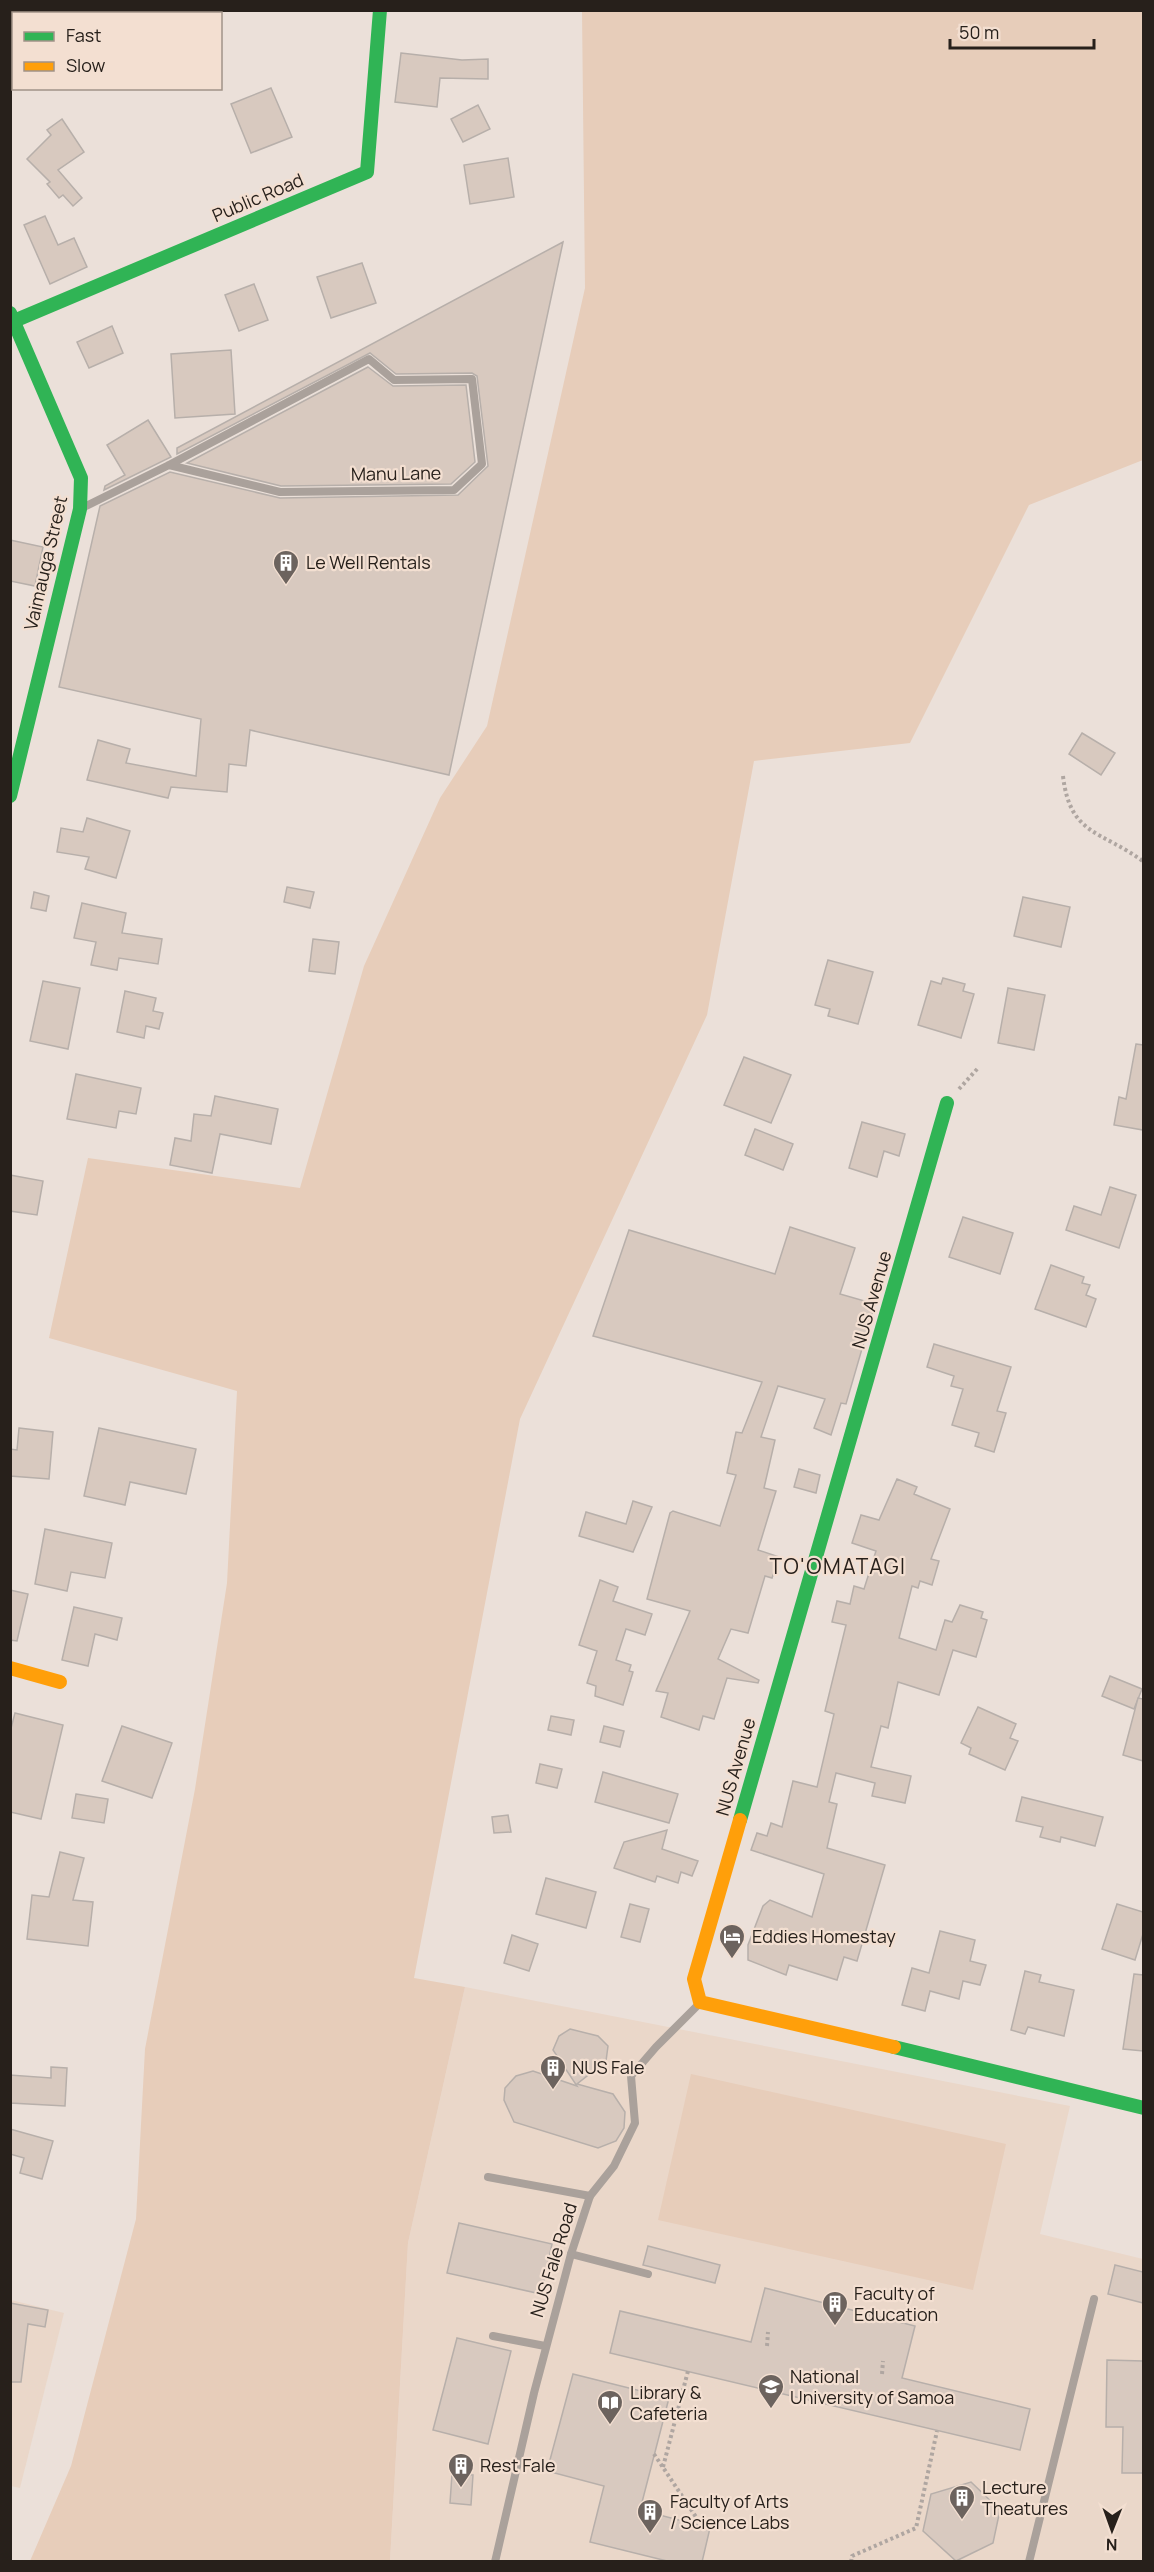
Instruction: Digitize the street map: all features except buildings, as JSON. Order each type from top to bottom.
[{"type":"street","name":"Public Road","points":[[12,317],[367,172],[380,10]]},
{"type":"street","name":"Vaimauga Street","points":[[10,796],[80,509],[81,478],[12,317]]},
{"type":"street","name":"NUS Avenue","points":[[700,2002],[694,1979],[947,1103]]},
{"type":"street","points":[[10,1668],[60,1682]]},
{"type":"street","points":[[700,2002],[729,2007],[1143,2108]]},
{"type":"lane","name":"Manu Lane","points":[[80,509],[169,465],[369,359],[394,380],[472,379],[482,464],[454,490],[280,492],[169,465]]},
{"type":"lane","name":"NUS Fale Road","points":[[495,2562],[545,2346],[571,2253],[590,2196],[614,2166],[635,2123],[631,2076],[700,2002]]},
{"type":"lane","points":[[488,2177],[590,2196]]},
{"type":"lane","points":[[571,2253],[648,2274]]},
{"type":"lane","points":[[1029,2562],[1094,2299]]},
{"type":"lane","points":[[493,2336],[545,2346]]},
{"type":"path","points":[[1063,776],[1066,801],[1080,823],[1143,861]]},
{"type":"path","points":[[947,1103],[979,1067]]},
{"type":"path","points":[[767,2346],[768,2332]]},
{"type":"path","points":[[882,2361],[882,2374]]},
{"type":"path","points":[[663,2467],[688,2371]]},
{"type":"path","points":[[851,2562],[852,2556],[916,2528],[937,2431]]},
{"type":"path","points":[[654,2454],[702,2526]]},
{"type":"path","points":[[920,2510],[927,2512]]},
{"type":"shaded area","points":[[582,11],[1143,11],[1143,460],[1029,505],[910,743],[754,761],[707,1015],[520,1419],[414,1978],[465,1987],[408,2243],[390,2561],[30,2561],[71,2466],[136,2219],[145,2049],[195,1789],[227,1583],[237,1391],[49,1338],[88,1158],[300,1188],[364,966],[440,798],[487,726],[585,288]]},
{"type":"shaded area","name":"National University of Samoa","points":[[465,1987],[1070,2106],[1040,2234],[1143,2259],[1143,2561],[390,2562],[408,2243]]},
{"type":"shaded area","points":[[691,2074],[1006,2144],[973,2290],[658,2220]]},
{"type":"shaded area","points":[[11,2300],[64,2313],[20,2488],[11,2486]]},
{"type":"traffic: fast","points":[[14,321],[367,172],[380,10]]},
{"type":"traffic: fast","points":[[10,313],[81,478],[80,509],[10,796]]},
{"type":"traffic: fast","points":[[740,1820],[947,1103]]},
{"type":"traffic: fast","points":[[894,2047],[1144,2108]]},
{"type":"traffic: slow","points":[[10,1668],[60,1682]]},
{"type":"traffic: slow","points":[[740,1820],[694,1979],[700,2002],[894,2047]]},
{"type":"place","name":"Le Well Rentals","points":[[286,586]]},
{"type":"place","name":"Eddies Homestay","points":[[732,1960]]},
{"type":"place","name":"NUS Fale","points":[[553,2091]]},
{"type":"place","name":"Faculty of Education","points":[[835,2327]]},
{"type":"place","name":"National University of Samoa","points":[[771,2410]]},
{"type":"place","name":"Library & Cafeteria","points":[[610,2426]]},
{"type":"place","name":"Rest Fale","points":[[461,2489]]},
{"type":"place","name":"Lecture Theatures","points":[[962,2521]]},
{"type":"place","name":"Faculty of Arts / Science Labs","points":[[650,2535]]},
{"type":"district","name":"TO'OMATAGI","points":[[838,1567]]}]
